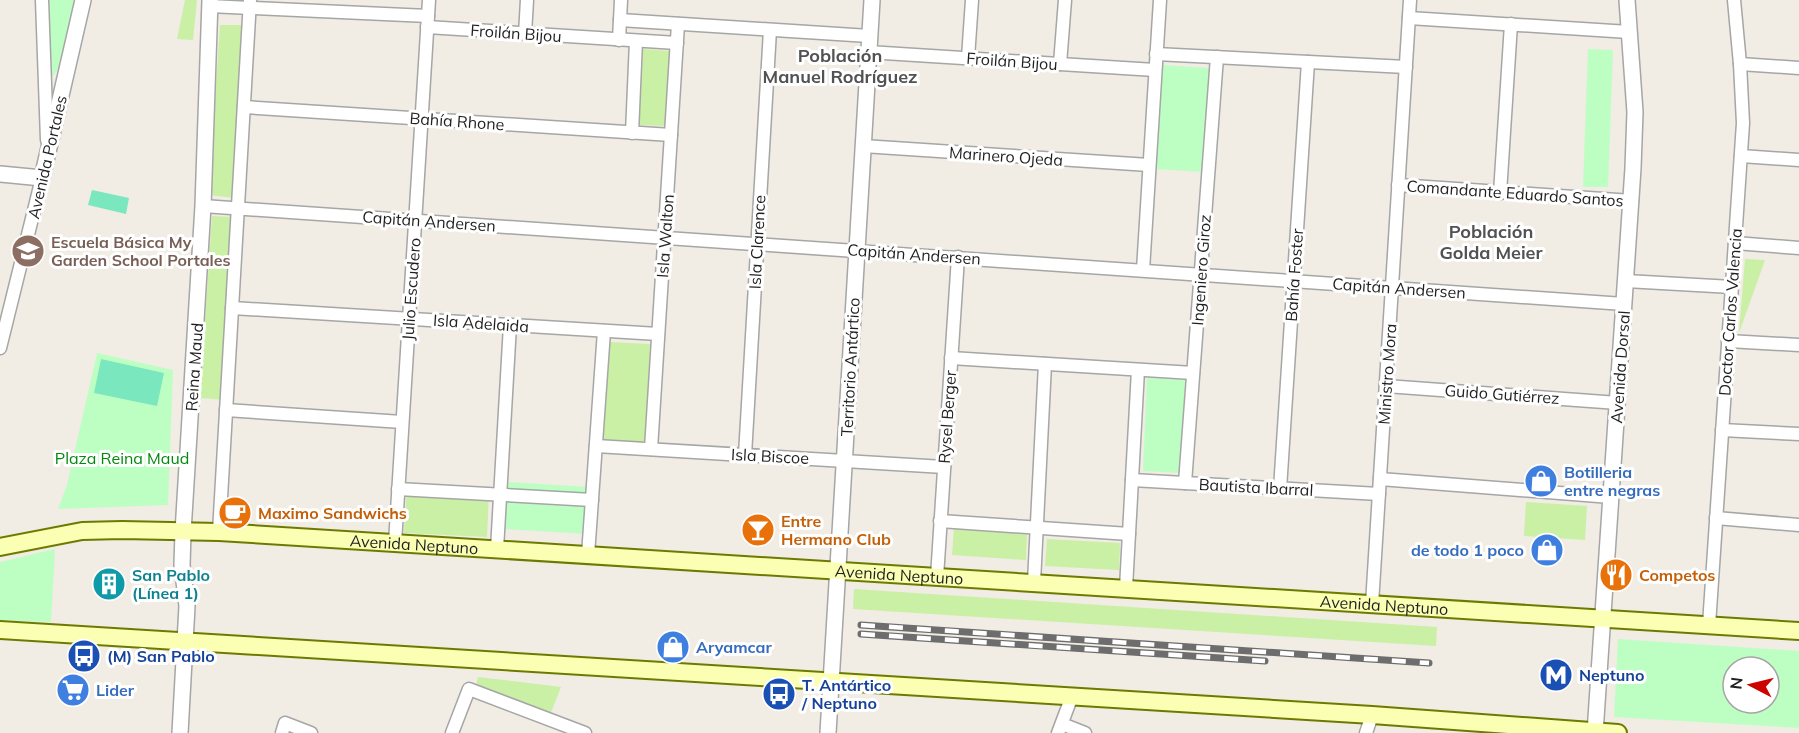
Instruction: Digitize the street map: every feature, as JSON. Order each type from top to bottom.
[{"type":"main road","name":"Avenida Neptuno","points":[[0,548],[82,531],[219,532],[1799,631]]},
{"type":"main road","points":[[0,630],[1372,715],[1618,733]]},
{"type":"street","points":[[42,0],[48,155]]},
{"type":"street","name":"Avenida Portales","points":[[0,348],[48,155],[83,0]]},
{"type":"street","name":"Julio Escudero","points":[[394,543],[429,0]]},
{"type":"street","points":[[525,33],[528,0]]},
{"type":"street","points":[[619,40],[621,0]]},
{"type":"street","name":"Territorio Antártico","points":[[828,733],[872,0]]},
{"type":"street","points":[[968,58],[972,0]]},
{"type":"street","points":[[1060,64],[1065,0]]},
{"type":"street","points":[[1143,270],[1160,0]]},
{"type":"street","name":"Ministro Mora","points":[[1372,604],[1410,0]]},
{"type":"street","name":"Avenida Dorsal","points":[[1595,732],[1632,201],[1635,112],[1627,0]]},
{"type":"street","name":"Doctor Carlos Valencia","points":[[1709,625],[1743,123],[1734,0]]},
{"type":"street","name":"Froilán Bijou","points":[[209,3],[250,4],[525,33],[677,43]]},
{"type":"street","name":"Reina Maud","points":[[180,733],[187,606],[182,565],[183,532],[203,206],[209,3]]},
{"type":"street","name":"Reina Maud","points":[[219,532],[250,4]]},
{"type":"street","points":[[1409,18],[1629,32]]},
{"type":"street","name":"Froilán Bijou","points":[[620,20],[770,30],[968,58],[1155,70]]},
{"type":"street","name":"Isla Walton","points":[[651,449],[678,24]]},
{"type":"street","points":[[1500,193],[1511,24]]},
{"type":"street","name":"Isla Clarence","points":[[745,455],[770,30]]},
{"type":"street","points":[[632,133],[636,41]]},
{"type":"street","points":[[1156,54],[1406,67]]},
{"type":"street","name":"Ingeniero Giroz","points":[[1185,483],[1217,57]]},
{"type":"street","name":"Bahía Foster","points":[[1280,489],[1308,62]]},
{"type":"street","points":[[1740,64],[1799,68]]},
{"type":"street","name":"Bahía Rhone","points":[[244,107],[671,135]]},
{"type":"street","name":"Marinero Ojeda","points":[[863,146],[1149,165]]},
{"type":"street","points":[[1741,156],[1799,160]]},
{"type":"street","points":[[0,174],[42,178]]},
{"type":"street","name":"Comandante Eduardo Santos","points":[[1398,185],[1632,201]]},
{"type":"street","name":"Capitán Andersen","points":[[203,206],[1624,304]]},
{"type":"street","points":[[1735,243],[1799,248]]},
{"type":"street","name":"Rysel Berger","points":[[937,577],[958,257]]},
{"type":"street","points":[[1626,281],[1732,287]]},
{"type":"street","name":"Isla Adelaida","points":[[232,308],[658,334]]},
{"type":"street","points":[[497,549],[510,325]]},
{"type":"street","points":[[588,555],[604,331]]},
{"type":"street","points":[[1728,341],[1799,345]]},
{"type":"street","points":[[951,358],[1193,374]]},
{"type":"street","points":[[1034,582],[1045,364]]},
{"type":"street","points":[[1126,588],[1138,370]]},
{"type":"street","name":"Guido Gutiérrez","points":[[1386,386],[1618,403]]},
{"type":"street","points":[[226,410],[402,422]]},
{"type":"street","points":[[1722,430],[1799,434]]},
{"type":"street","name":"Isla Biscoe","points":[[596,446],[944,466]]},
{"type":"street","points":[[1380,479],[1611,496]]},
{"type":"street","name":"Bautista Ibarral","points":[[1132,480],[1379,494]]},
{"type":"street","points":[[398,489],[592,500]]},
{"type":"street","points":[[1716,518],[1799,525]]},
{"type":"street","points":[[940,521],[1129,534]]},
{"type":"street","points":[[452,733],[469,689],[585,733]]},
{"type":"street","points":[[1072,696],[1060,729],[1085,733]]},
{"type":"street","points":[[1366,733],[1372,715]]},
{"type":"street","points":[[283,728],[311,733]]},
{"type":"green space","points":[[49,0],[75,0],[58,69],[52,77]]},
{"type":"green space","points":[[185,0],[197,0],[193,40],[177,39]]},
{"type":"green space","points":[[220,25],[244,25],[235,198],[209,195]]},
{"type":"green space","points":[[643,49],[670,51],[666,126],[639,125]]},
{"type":"green space","points":[[1588,49],[1613,50],[1608,187],[1583,187]]},
{"type":"green space","points":[[1162,65],[1211,68],[1202,172],[1155,169]]},
{"type":"green space","points":[[92,190],[129,198],[126,214],[88,205]]},
{"type":"green space","points":[[212,216],[234,217],[224,400],[200,398]]},
{"type":"green space","points":[[1745,259],[1765,260],[1739,333]]},
{"type":"green space","points":[[609,342],[650,344],[645,444],[603,440]]},
{"type":"green space","name":"Plaza Reina Maud","points":[[97,353],[173,370],[168,505],[58,509],[67,485]]},
{"type":"green space","points":[[101,359],[164,373],[157,406],[94,393]]},
{"type":"green space","points":[[1147,378],[1185,380],[1181,473],[1143,471]]},
{"type":"green space","points":[[507,482],[589,487],[586,534],[504,529]]},
{"type":"green space","points":[[407,486],[489,491],[487,537],[404,533]]},
{"type":"green space","points":[[1526,502],[1587,506],[1585,540],[1524,536]]},
{"type":"green space","points":[[954,528],[1027,533],[1026,560],[952,555]]},
{"type":"green space","points":[[1047,539],[1120,543],[1119,570],[1045,566]]},
{"type":"green space","points":[[55,549],[51,622],[0,620],[0,562]]},
{"type":"green space","points":[[854,589],[1437,627],[1436,646],[853,609]]},
{"type":"green space","points":[[1618,639],[1799,651],[1799,728],[1614,717]]},
{"type":"green space","points":[[478,677],[561,687],[550,715],[476,685]]},
{"type":"railway","points":[[861,625],[1429,663]]},
{"type":"railway","points":[[861,634],[1265,661]]},
{"type":"place","name":"Escuela Básica My Garden School Portales","points":[[28,251]]},
{"type":"place","name":"Botilleria entre negras","points":[[1541,481]]},
{"type":"place","name":"Maximo Sandwichs","points":[[235,513]]},
{"type":"place","name":"Entre Hermano Club","points":[[758,530]]},
{"type":"place","name":"de todo 1 poco","points":[[1547,550]]},
{"type":"place","name":"Competos","points":[[1616,575]]},
{"type":"place","name":"San Pablo (Línea 1)","points":[[109,584]]},
{"type":"place","name":"Aryamcar","points":[[673,647]]},
{"type":"place","name":"(M) San Pablo","points":[[84,656]]},
{"type":"place","name":"Neptuno","points":[[1556,675]]},
{"type":"place","name":"Lider","points":[[73,690]]},
{"type":"place","name":"T. Antártico / Neptuno","points":[[779,694]]},
{"type":"district","name":"Población Manuel Rodríguez","points":[[840,66]]},
{"type":"district","name":"Población Golda Meier","points":[[1491,242]]}]
